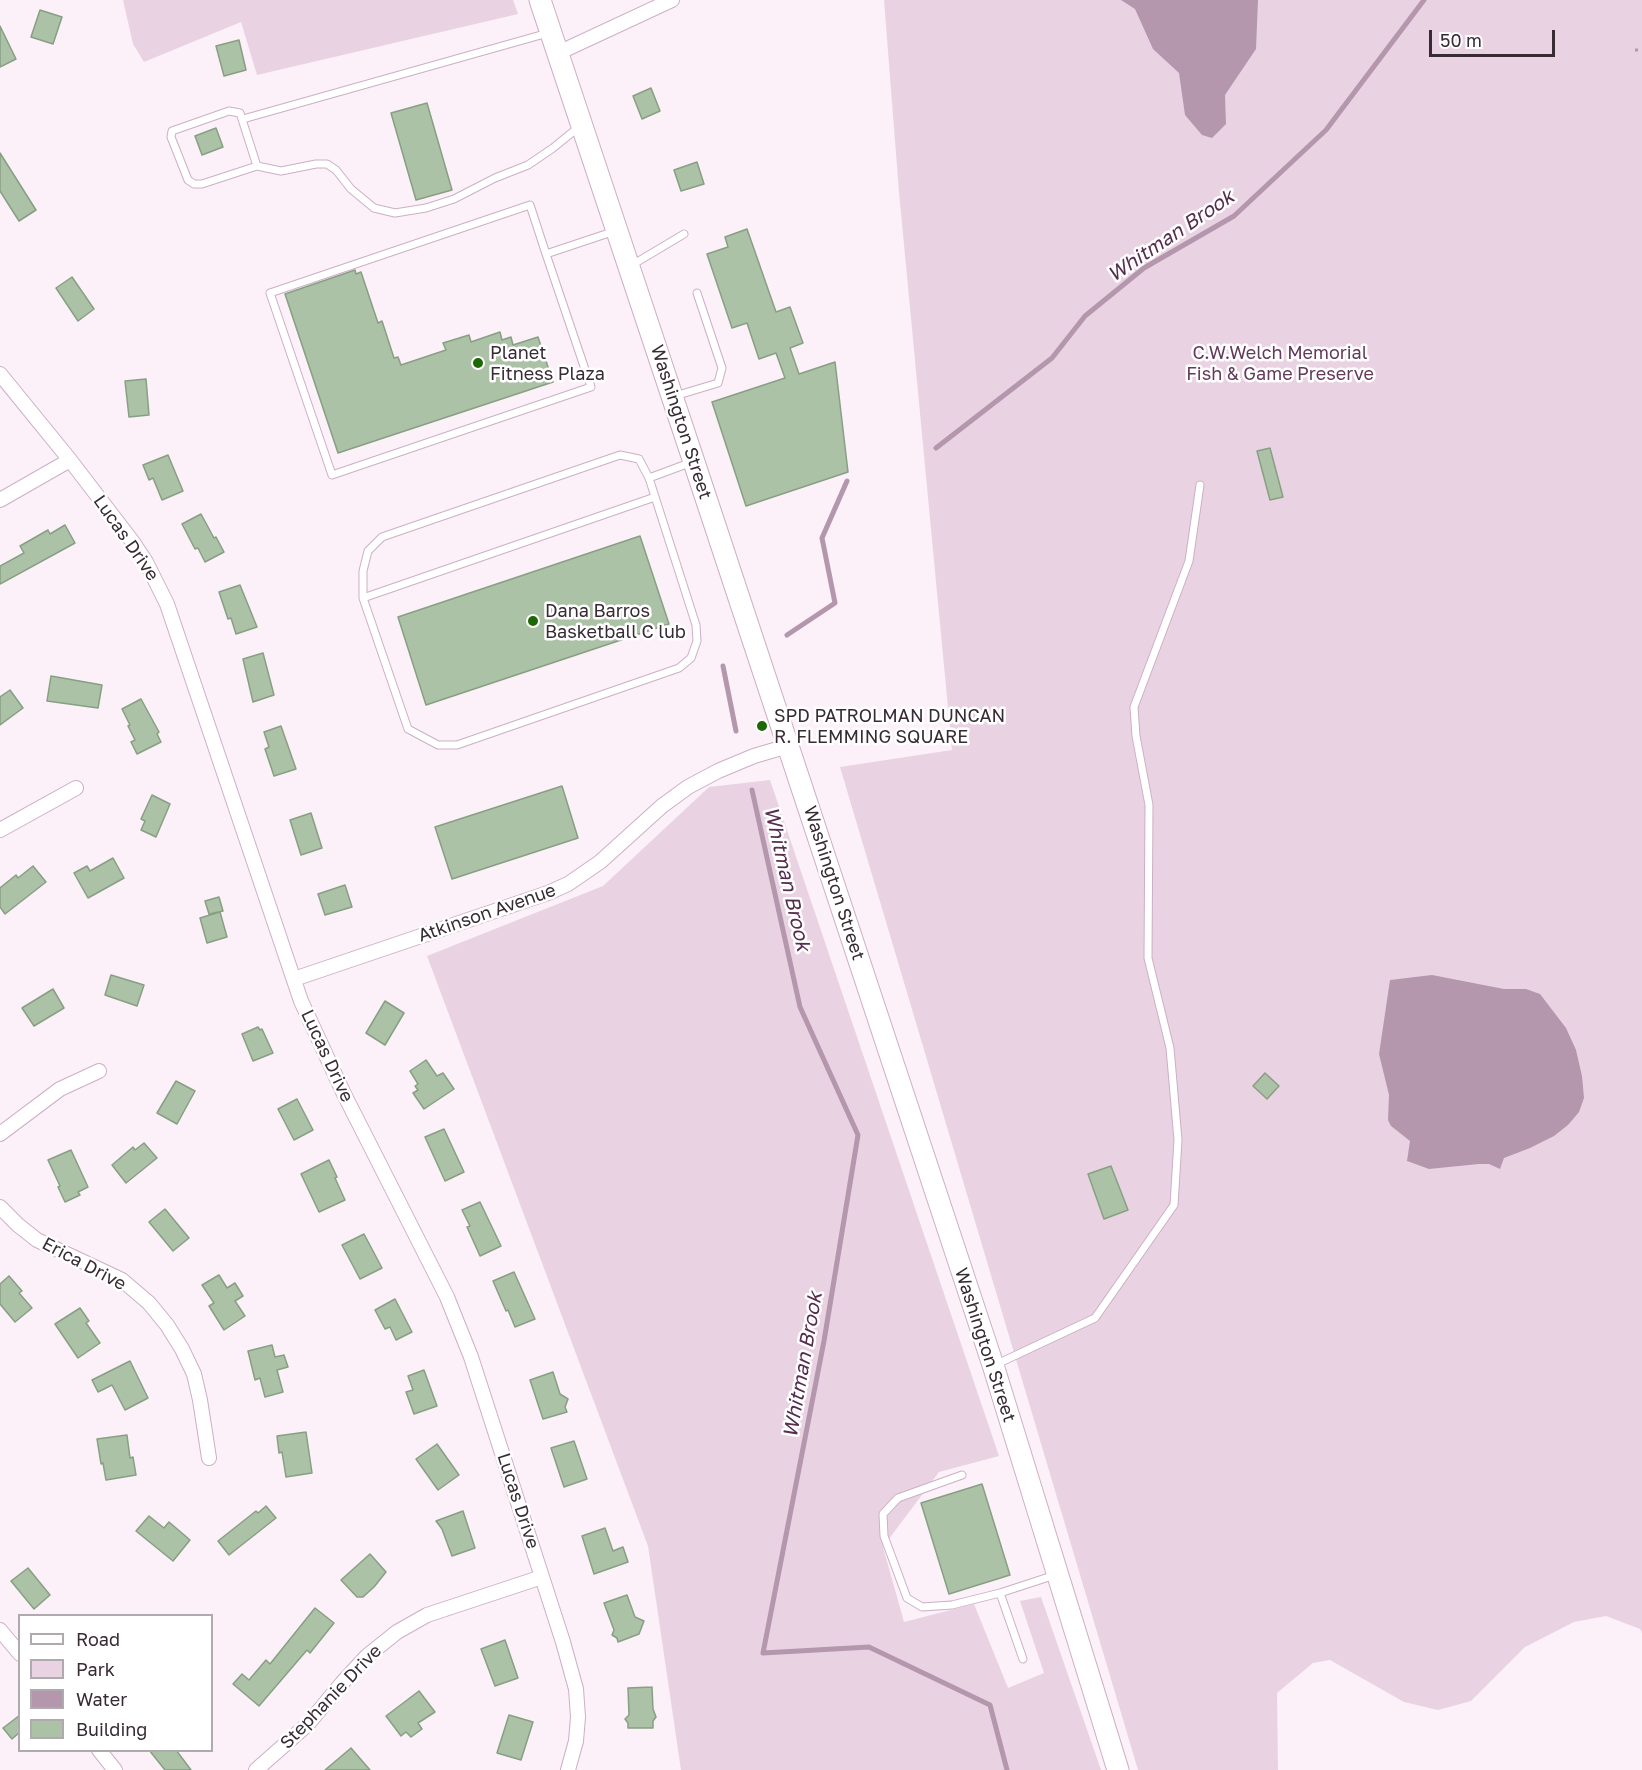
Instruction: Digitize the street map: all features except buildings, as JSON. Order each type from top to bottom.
[{"type":"main road","name":"Washington Street","points":[[540,0],[993,1365],[1118,1770]]},
{"type":"street","points":[[558,53],[610,31],[672,0]]},
{"type":"street","name":"Lucas Drive","points":[[0,374],[70,460],[146,562],[167,604],[294,979],[317,1037],[452,1307],[471,1358],[563,1642],[576,1689],[578,1717],[576,1740],[568,1770]]},
{"type":"street","points":[[0,500],[70,460]]},
{"type":"street","name":"Atkinson Avenue","points":[[294,979],[548,893],[568,884],[600,862],[662,806],[688,787],[754,756],[788,746]]},
{"type":"street","points":[[0,830],[76,788]]},
{"type":"street","points":[[0,1134],[60,1089],[99,1071]]},
{"type":"street","name":"Erica Drive","points":[[0,1207],[18,1226],[37,1240],[122,1280],[149,1303],[167,1325],[194,1374],[209,1458]]},
{"type":"street","name":"Stephanie Drive","points":[[256,1770],[308,1724],[367,1656],[397,1632],[427,1616],[542,1577]]},
{"type":"street","points":[[0,1630],[18,1652]]},
{"type":"street","points":[[101,1752],[115,1770]]},
{"type":"lane","points":[[243,119],[551,32]]},
{"type":"lane","points":[[257,166],[240,113],[229,111],[172,131],[171,138],[188,180],[194,184],[202,184],[257,166],[281,171],[315,164],[327,164],[336,170],[351,189],[374,208],[395,213],[426,208],[454,199],[495,178],[528,165],[582,124]]},
{"type":"lane","points":[[530,205],[546,254],[591,387],[332,475],[270,293],[530,205]]},
{"type":"lane","points":[[546,254],[617,230]]},
{"type":"lane","points":[[629,266],[684,234]]},
{"type":"lane","points":[[673,397],[718,383],[722,368],[697,292]]},
{"type":"lane","points":[[620,455],[639,459],[649,478],[655,497],[696,625],[698,641],[691,658],[679,669],[458,745],[438,746],[408,729],[363,598],[363,571],[368,550],[382,537],[620,455]]},
{"type":"lane","points":[[649,478],[694,462]]},
{"type":"lane","points":[[993,1365],[1095,1318],[1174,1205],[1178,1140],[1170,1048],[1148,958],[1149,805],[1136,736],[1134,707],[1190,561],[1200,485]]},
{"type":"lane","points":[[363,598],[655,497]]},
{"type":"lane","points":[[962,1475],[898,1498],[883,1514],[884,1536],[907,1598],[922,1607],[952,1605],[1000,1593],[1058,1574]]},
{"type":"lane","points":[[1000,1593],[1023,1659]]},
{"type":"path","points":[[1635,50],[1642,50]]},
{"type":"green space","points":[[123,0],[513,0],[518,14],[257,75],[241,22],[144,62],[133,44]]},
{"type":"green space","name":"C.W.Welch Memorial Fish & Game Preserve","points":[[884,0],[1642,0],[1642,1633],[1640,1629],[1606,1616],[1574,1622],[1525,1647],[1471,1701],[1438,1710],[1404,1702],[1330,1660],[1313,1663],[1277,1693],[1278,1770],[1138,1770],[840,767],[952,750],[899,192]]},
{"type":"green space","points":[[770,780],[999,1456],[939,1472],[883,1547],[904,1622],[974,1604],[1008,1688],[1044,1673],[1020,1601],[1041,1597],[1101,1770],[681,1770],[648,1546],[427,956],[603,886],[709,787]]},
{"type":"water","points":[[1121,0],[1258,0],[1256,49],[1225,95],[1226,124],[1212,138],[1202,135],[1185,115],[1179,73],[1153,49],[1135,9]]},
{"type":"water","points":[[1432,975],[1504,989],[1526,989],[1540,994],[1566,1028],[1576,1050],[1584,1098],[1579,1112],[1554,1136],[1504,1158],[1500,1169],[1489,1164],[1479,1164],[1429,1169],[1407,1161],[1410,1141],[1391,1126],[1388,1120],[1389,1095],[1379,1054],[1390,980]]},
{"type":"waterway","name":"Whitman Brook","points":[[936,448],[1052,358],[1085,316],[1144,268],[1234,216],[1326,130],[1424,0]]},
{"type":"waterway","name":"Whitman Brook","points":[[787,635],[835,603],[822,538],[847,481]]},
{"type":"waterway","name":"Whitman Brook","points":[[723,666],[736,731]]},
{"type":"waterway","name":"Whitman Brook","points":[[752,790],[800,1007],[858,1135],[824,1341],[763,1653],[869,1647],[990,1705],[1007,1770]]},
{"type":"place","name":"Planet Fitness Plaza","points":[[478,363]]},
{"type":"place","name":"Dana Barros Basketball C lub","points":[[533,621]]},
{"type":"place","name":"SPD PATROLMAN DUNCAN R. FLEMMING SQUARE","points":[[762,726]]}]
